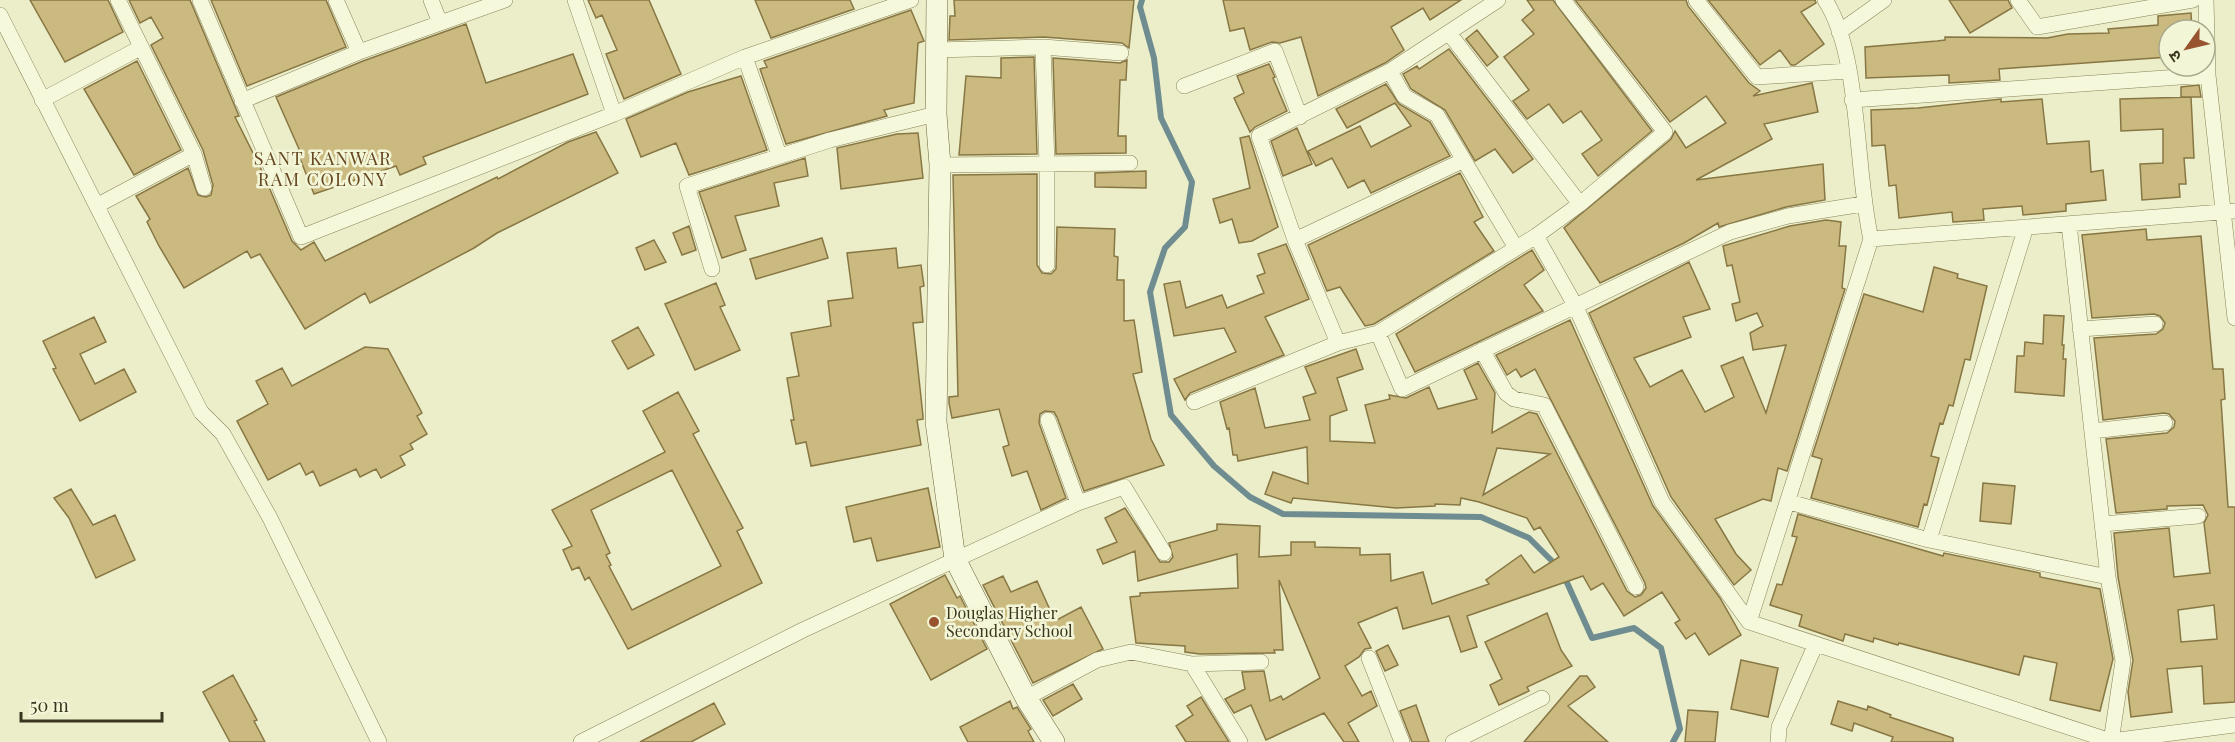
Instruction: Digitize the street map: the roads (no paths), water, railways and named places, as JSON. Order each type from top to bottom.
[{"type":"street","points":[[118,0],[194,154],[204,188]]},
{"type":"street","points":[[200,0],[301,237],[614,114],[745,57],[911,0]]},
{"type":"street","points":[[336,0],[359,52]]},
{"type":"street","points":[[431,0],[440,23]]},
{"type":"street","points":[[242,101],[359,52],[505,0]]},
{"type":"street","points":[[575,0],[614,114]]},
{"type":"street","points":[[937,0],[936,114],[940,165],[936,422],[955,559],[1026,698],[1054,742]]},
{"type":"street","points":[[1338,343],[1295,240],[1259,136],[1390,71],[1498,0]]},
{"type":"street","points":[[1194,402],[1338,343],[1378,333],[1536,236],[1580,204],[1665,132],[1563,0]]},
{"type":"street","points":[[1696,0],[1757,77],[1848,71]]},
{"type":"street","points":[[1749,622],[1871,238],[1863,204],[1848,71],[1839,32],[1825,0]]},
{"type":"street","points":[[1839,32],[1884,0]]},
{"type":"street","points":[[2018,0],[2037,27],[2193,0]]},
{"type":"street","points":[[2206,0],[2206,18]]},
{"type":"street","points":[[0,15],[201,412],[223,434],[270,518],[379,742]]},
{"type":"street","points":[[1449,33],[1580,204]]},
{"type":"street","points":[[936,50],[1043,47],[1121,52]]},
{"type":"street","points":[[1043,47],[1047,165],[1047,265]]},
{"type":"street","points":[[42,100],[140,48]]},
{"type":"street","points":[[1184,86],[1275,51],[1300,117]]},
{"type":"street","points":[[745,57],[779,155]]},
{"type":"street","points":[[1390,71],[1404,96],[1437,115],[1462,161],[1516,248]]},
{"type":"street","points":[[1852,100],[2165,78]]},
{"type":"street","points":[[2208,78],[2229,211],[2235,318]]},
{"type":"street","points":[[712,269],[687,186],[779,155],[936,114]]},
{"type":"street","points":[[98,205],[194,154]]},
{"type":"street","points":[[1295,240],[1462,161]]},
{"type":"street","points":[[940,165],[1130,163]]},
{"type":"street","points":[[1378,333],[1402,389],[1730,232],[1788,216],[1863,204]]},
{"type":"street","points":[[1871,238],[2229,211]]},
{"type":"street","points":[[2069,224],[2108,577],[2123,661],[2111,742]]},
{"type":"street","points":[[1929,540],[2026,227]]},
{"type":"street","points":[[1536,236],[1575,305],[1662,502],[1749,622],[1815,646],[2111,742],[2235,725]]},
{"type":"street","points":[[2080,329],[2155,324]]},
{"type":"street","points":[[1482,350],[1506,393],[1514,399],[1544,405],[1636,587]]},
{"type":"street","points":[[1048,420],[1078,503]]},
{"type":"street","points":[[2092,431],[2165,423]]},
{"type":"street","points":[[581,742],[803,630],[1078,503],[1124,487],[1164,553]]},
{"type":"street","points":[[1789,502],[1929,540],[2108,577]]},
{"type":"street","points":[[2102,524],[2198,516]]},
{"type":"street","points":[[1778,742],[1779,727],[1815,646]]},
{"type":"street","points":[[1026,698],[1097,660],[1131,652],[1192,663],[1261,662]]},
{"type":"street","points":[[1369,658],[1402,742]]},
{"type":"street","points":[[1192,663],[1240,742]]},
{"type":"street","points":[[1453,742],[1542,698]]},
{"type":"waterway","points":[[1142,0],[1140,7],[1154,58],[1161,118],[1192,182],[1185,227],[1165,248],[1150,292],[1171,415],[1214,466],[1250,497],[1283,514],[1481,517],[1529,538],[1557,566]]},
{"type":"waterway","points":[[1564,576],[1592,638],[1634,628],[1661,648],[1680,729],[1673,742]]},
{"type":"place","name":"Douglas Higher Secondary School","points":[[934,622]]},
{"type":"district","name":"SANT KANWAR RAM COLONY","points":[[323,169]]}]
